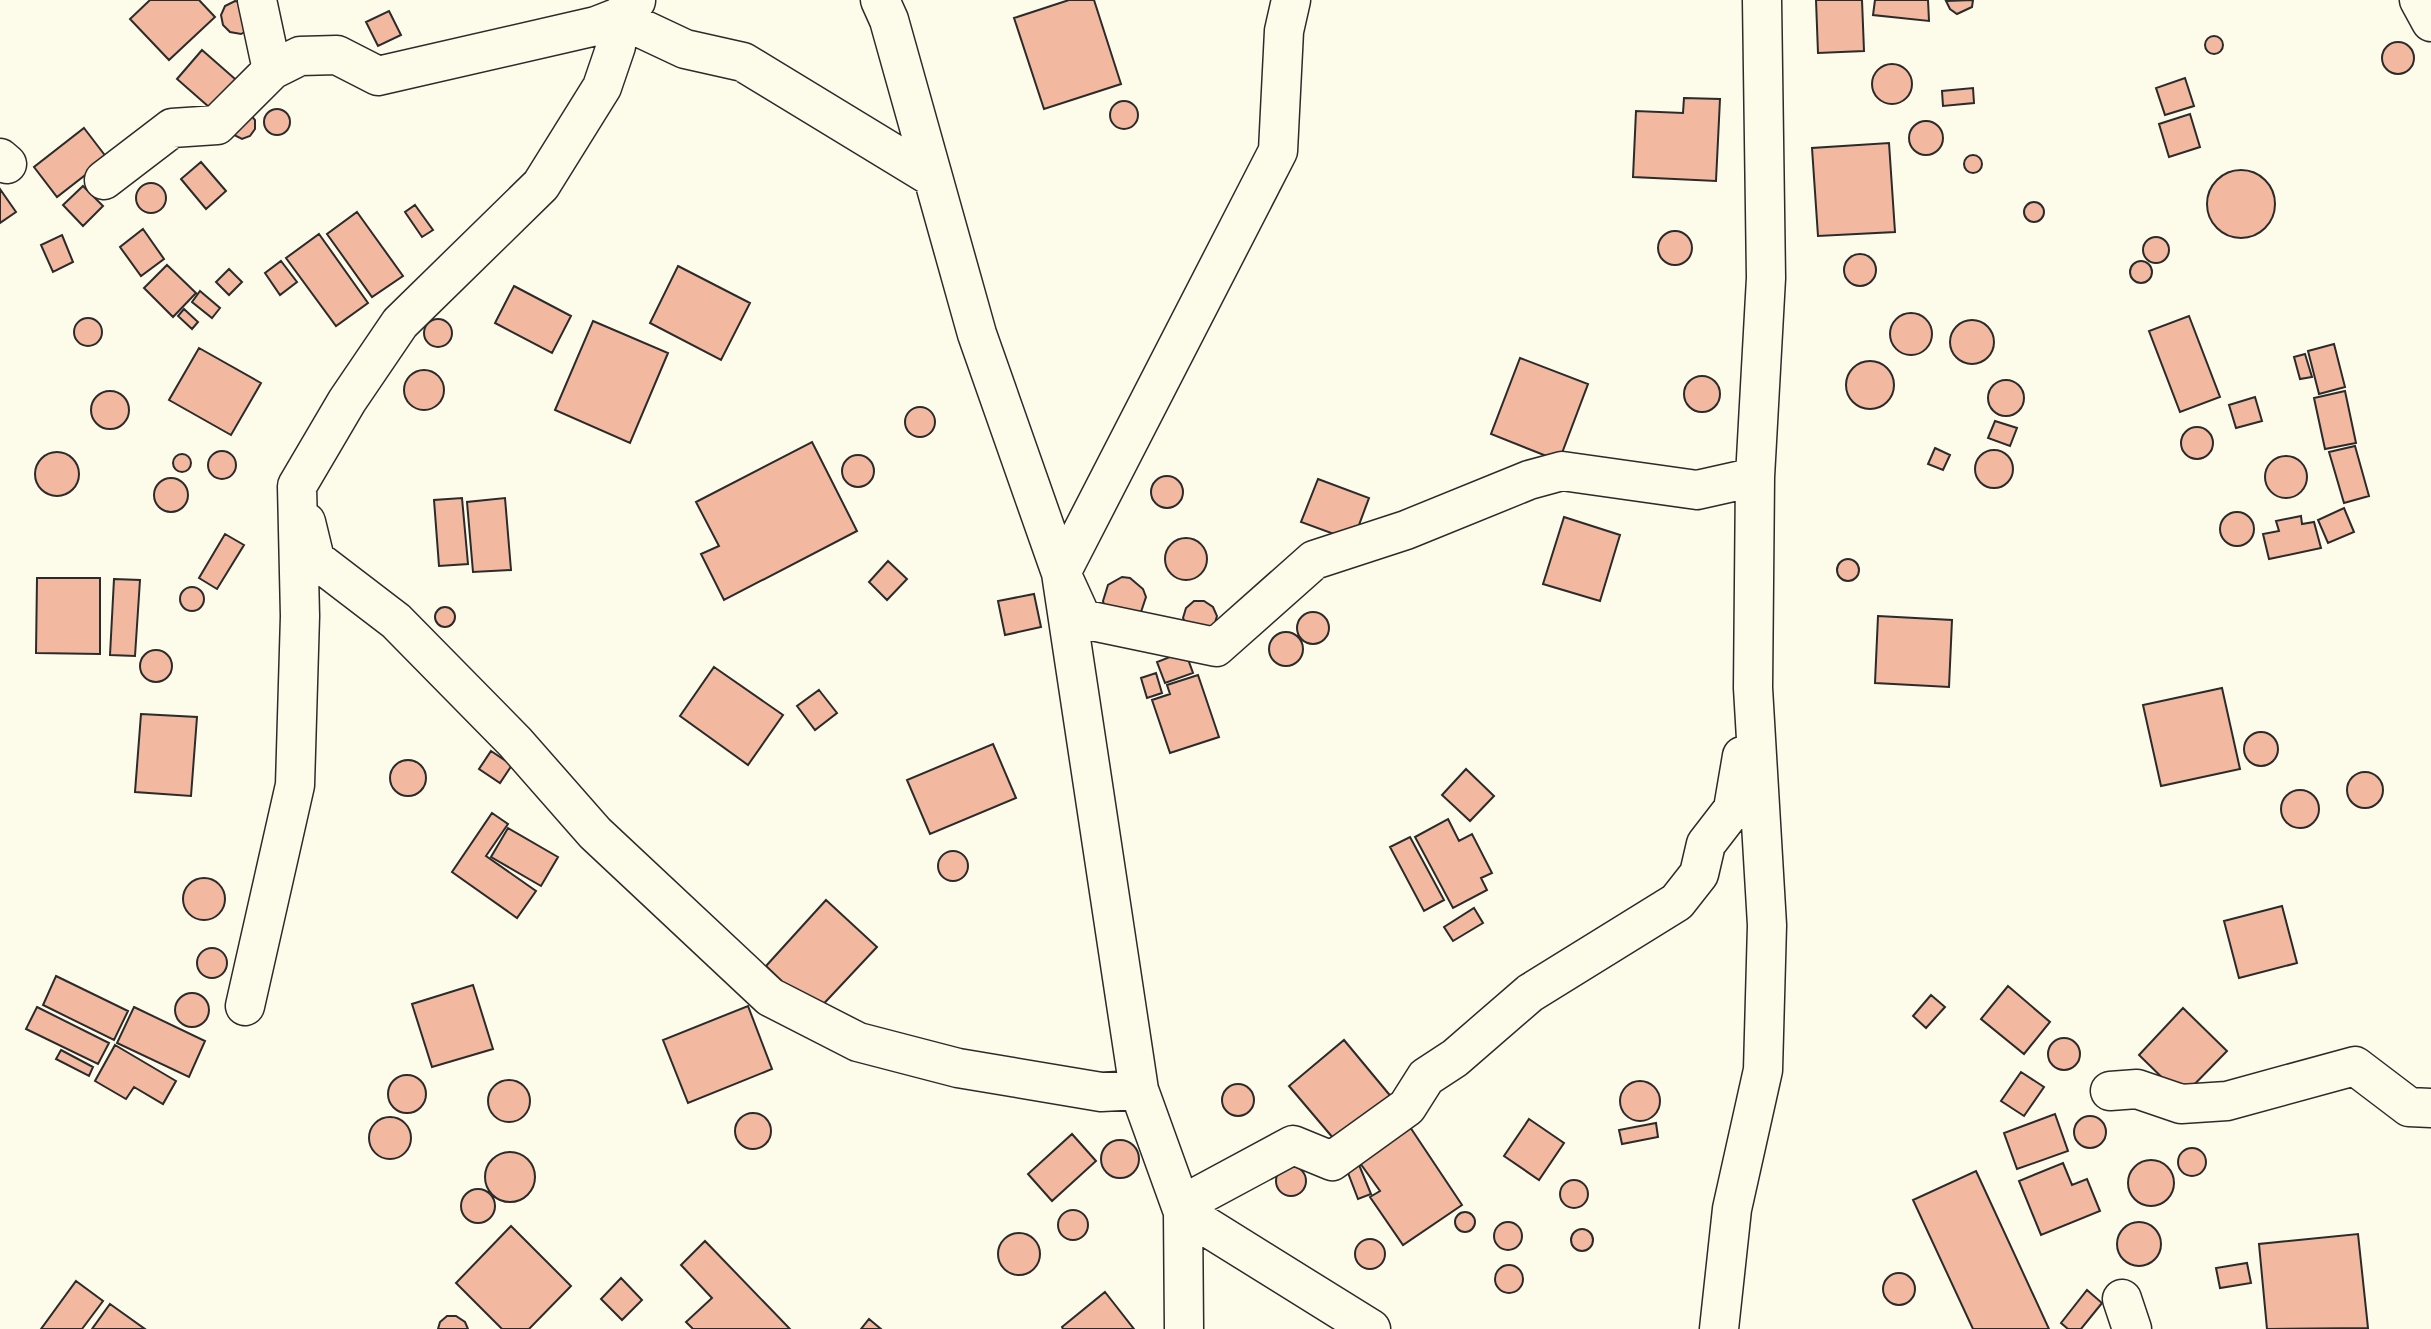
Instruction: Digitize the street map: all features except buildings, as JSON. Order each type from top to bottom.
[{"type":"street","points":[[257,0],[272,70]]},
{"type":"street","points":[[104,180],[172,128],[217,125],[272,70],[300,56],[337,54],[378,76],[446,63],[526,39],[596,26],[619,17],[637,0]]},
{"type":"street","points":[[1184,1329],[1183,1212],[1139,1090],[1061,573],[1278,151],[1284,31],[1291,0]]},
{"type":"street","points":[[1719,1329],[1732,1209],[1763,1070],[1767,925],[1753,688],[1755,477],[1766,278],[1762,0]]},
{"type":"street","points":[[2419,0],[2431,22]]},
{"type":"street","points":[[890,7],[932,177],[977,334],[1061,573],[1082,619],[1216,647],[1314,560],[1406,530],[1529,480],[1562,471],[1697,490],[1755,477]]},
{"type":"street","points":[[245,1006],[295,785],[300,616],[297,486],[347,401],[400,323],[541,185],[602,87],[616,46],[619,18],[685,49],[743,62],[932,177]]},
{"type":"street","points":[[297,486],[316,559],[396,621],[515,742],[595,833],[770,997],[858,1042],[958,1068],[1101,1091],[1139,1090]]},
{"type":"street","points":[[1183,1212],[1202,1194],[1293,1145],[1332,1161],[1408,1107],[1426,1077],[1455,1058],[1530,993],[1677,902],[1699,874],[1706,844],[1733,809],[1753,688]]},
{"type":"street","points":[[2110,1091],[2137,1089],[2181,1104],[2227,1101],[2355,1066],[2409,1107],[2431,1108]]},
{"type":"street","points":[[1183,1212],[1371,1329]]}]
